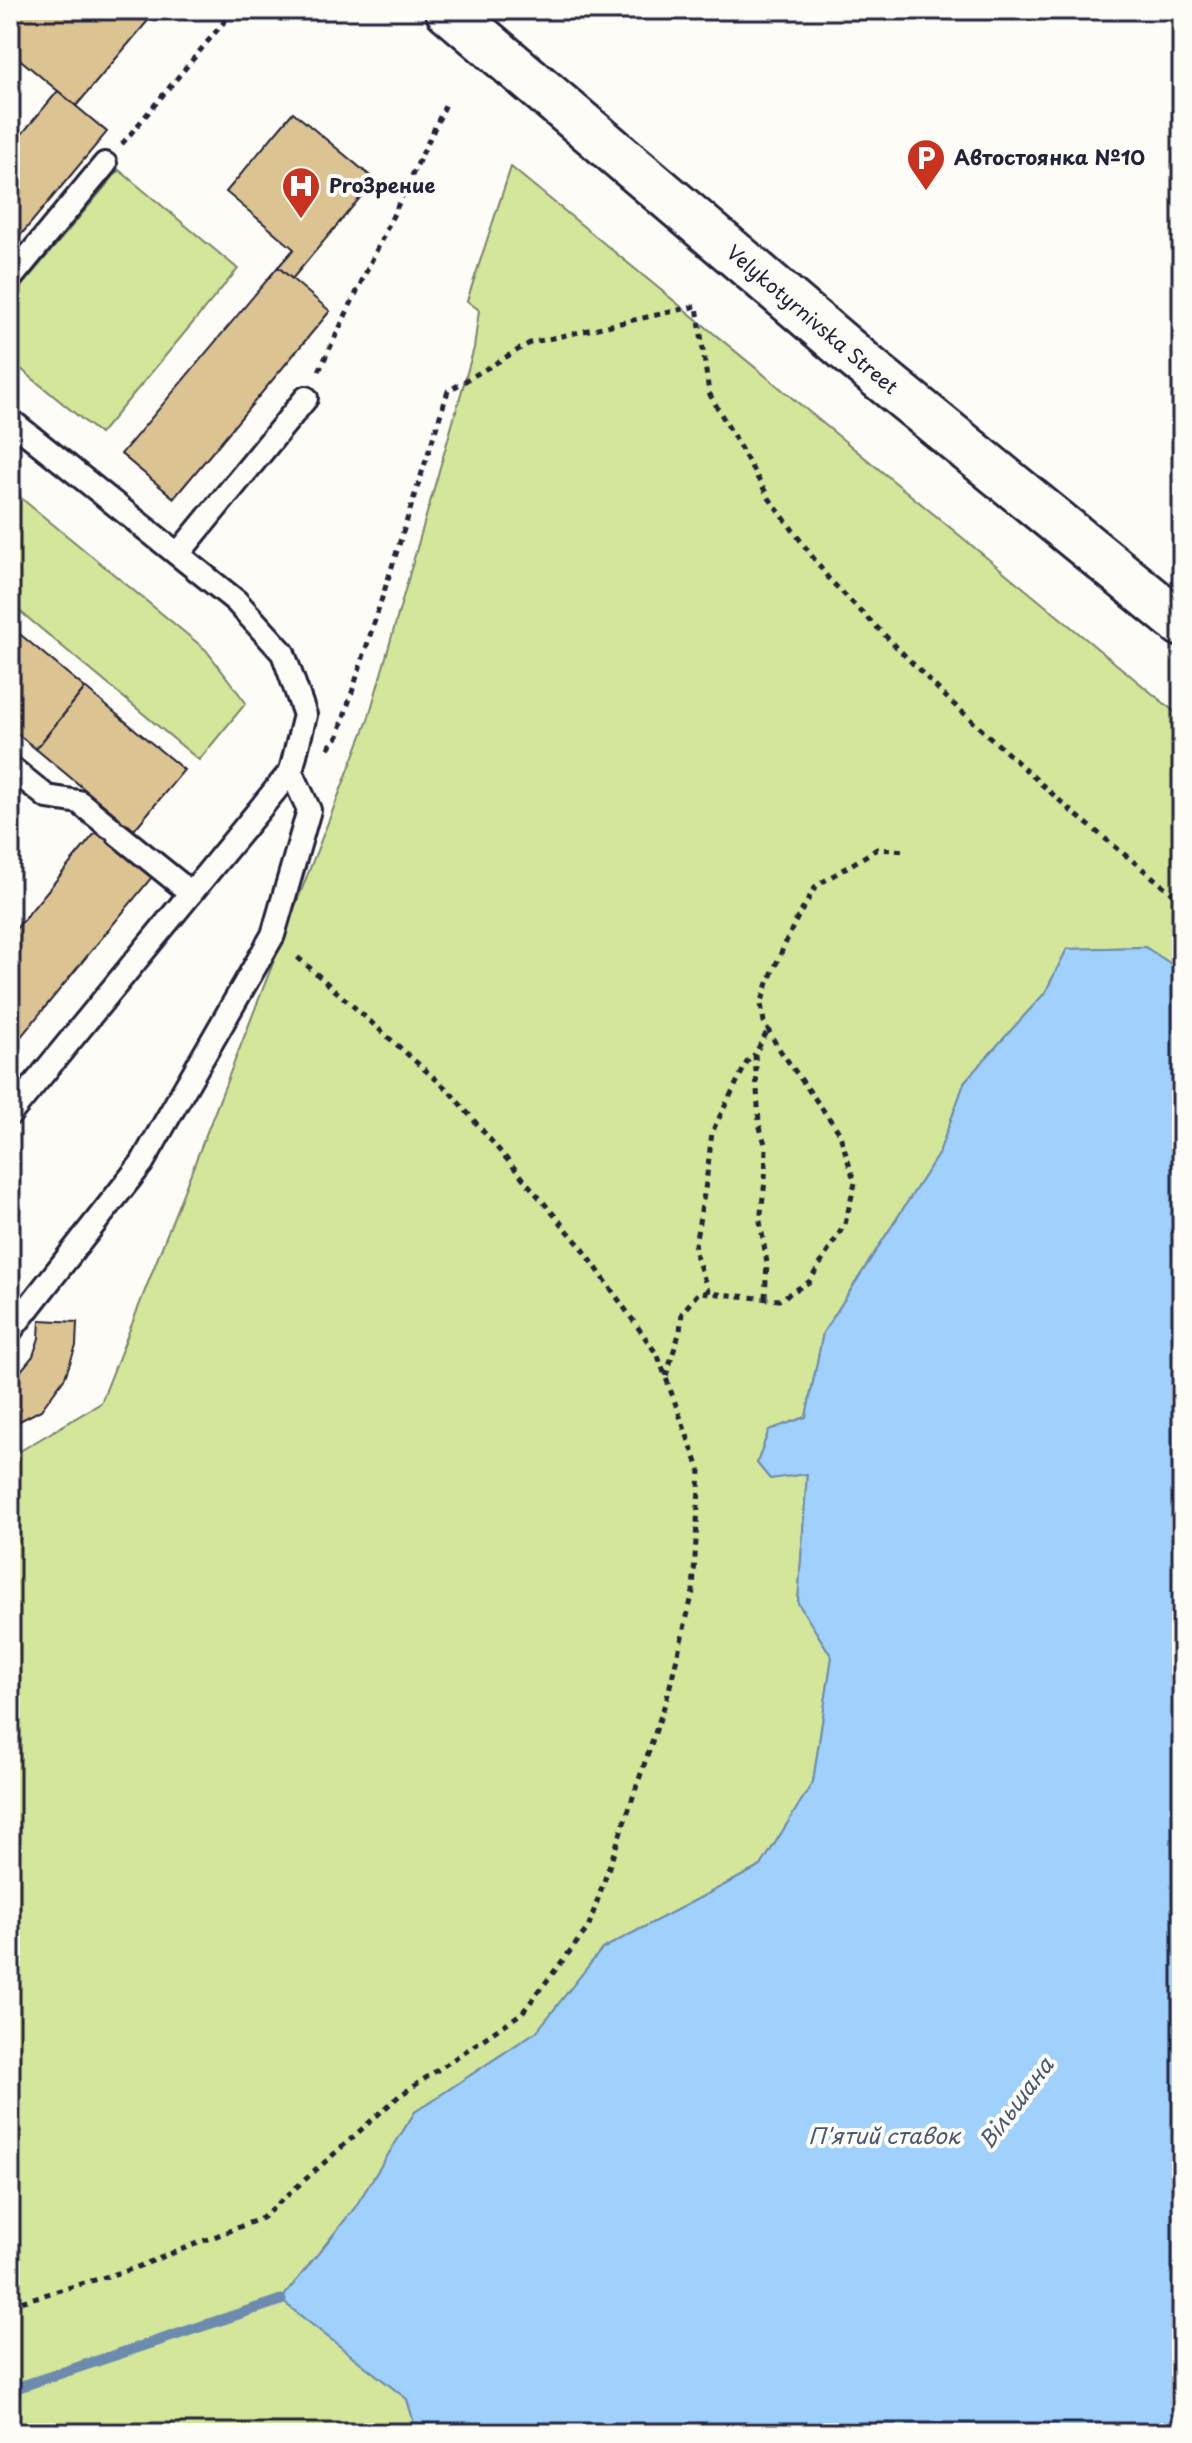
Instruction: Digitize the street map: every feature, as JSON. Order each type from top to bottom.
[{"type":"main road","name":"Velykotyrnivska Street","points":[[448,10],[872,371],[1182,624]]},
{"type":"lane","points":[[10,279],[105,164]]},
{"type":"lane","points":[[178,554],[306,398]]},
{"type":"lane","points":[[10,420],[236,601],[283,653],[305,715],[291,771],[10,1114]]},
{"type":"lane","points":[[10,767],[47,797],[79,802],[191,893]]},
{"type":"lane","points":[[10,1331],[142,1163],[273,935],[309,810],[291,771]]},
{"type":"path","points":[[105,164],[234,10]]},
{"type":"path","points":[[306,398],[447,102]]},
{"type":"path","points":[[291,771],[319,761],[338,736],[448,391],[530,343],[697,306],[709,393],[769,498],[829,579],[970,719],[1070,810],[1182,901]]},
{"type":"path","points":[[665,1377],[680,1331],[682,1313],[699,1292],[779,1300],[809,1282],[845,1224],[855,1183],[839,1132],[799,1079],[768,1030],[761,1004],[794,924],[816,886],[877,849],[907,851]]},
{"type":"path","points":[[10,2305],[132,2269],[262,2218],[399,2096],[522,2013],[588,1928],[667,1698],[693,1592],[700,1471],[658,1356],[583,1249],[449,1091],[273,935]]},
{"type":"path","points":[[709,1293],[694,1250],[712,1132],[747,1062],[768,1030]]},
{"type":"path","points":[[755,1054],[759,1124],[766,1147],[760,1221],[767,1263],[765,1298]]},
{"type":"green space","points":[[511,167],[1182,718],[1182,971],[1145,947],[1067,949],[1045,993],[965,1081],[939,1153],[823,1333],[806,1417],[769,1430],[757,1463],[770,1479],[807,1473],[798,1603],[832,1657],[813,1782],[761,1866],[602,1949],[537,2031],[415,2112],[354,2209],[281,2300],[407,2399],[417,2433],[10,2433],[10,1457],[101,1403],[368,720],[474,348],[479,310],[467,301]]},
{"type":"green space","points":[[119,170],[238,269],[100,434],[10,360],[10,300]]},
{"type":"green space","points":[[10,489],[206,650],[246,703],[199,760],[10,603]]},
{"type":"water","name":"П'ятий ставок","points":[[1145,947],[1182,971],[1182,2433],[417,2433],[407,2399],[281,2300],[354,2209],[415,2112],[537,2031],[602,1949],[761,1866],[813,1782],[832,1657],[798,1603],[807,1474],[770,1479],[757,1463],[769,1430],[806,1417],[823,1333],[939,1153],[965,1081],[1045,993],[1067,949]]},
{"type":"building","points":[[17,10],[157,10],[76,106],[10,51],[10,19]]},
{"type":"building","points":[[58,91],[107,132],[10,248],[10,148]]},
{"type":"building","name":"ProЗрение","points":[[293,112],[375,180],[292,279],[278,267],[294,249],[226,192]]},
{"type":"building","points":[[278,267],[330,311],[174,498],[121,454]]},
{"type":"building","points":[[10,626],[85,688],[36,749],[10,728]]},
{"type":"building","points":[[85,688],[184,770],[134,830],[126,823],[110,843],[152,877],[10,1050],[10,936],[96,832],[102,837],[118,817],[36,749]]},
{"type":"building","points":[[40,1320],[77,1322],[76,1346],[65,1377],[41,1410],[10,1426],[10,1384],[33,1356],[39,1338]]},
{"type":"waterway","points":[[10,2390],[281,2300]]},
{"type":"place","name":"Автостоянка №10","points":[[926,192]]},
{"type":"place","name":"ProЗрение","points":[[301,220]]},
{"type":"water label","name":"Вільшана","points":[[1016,2103]]}]
